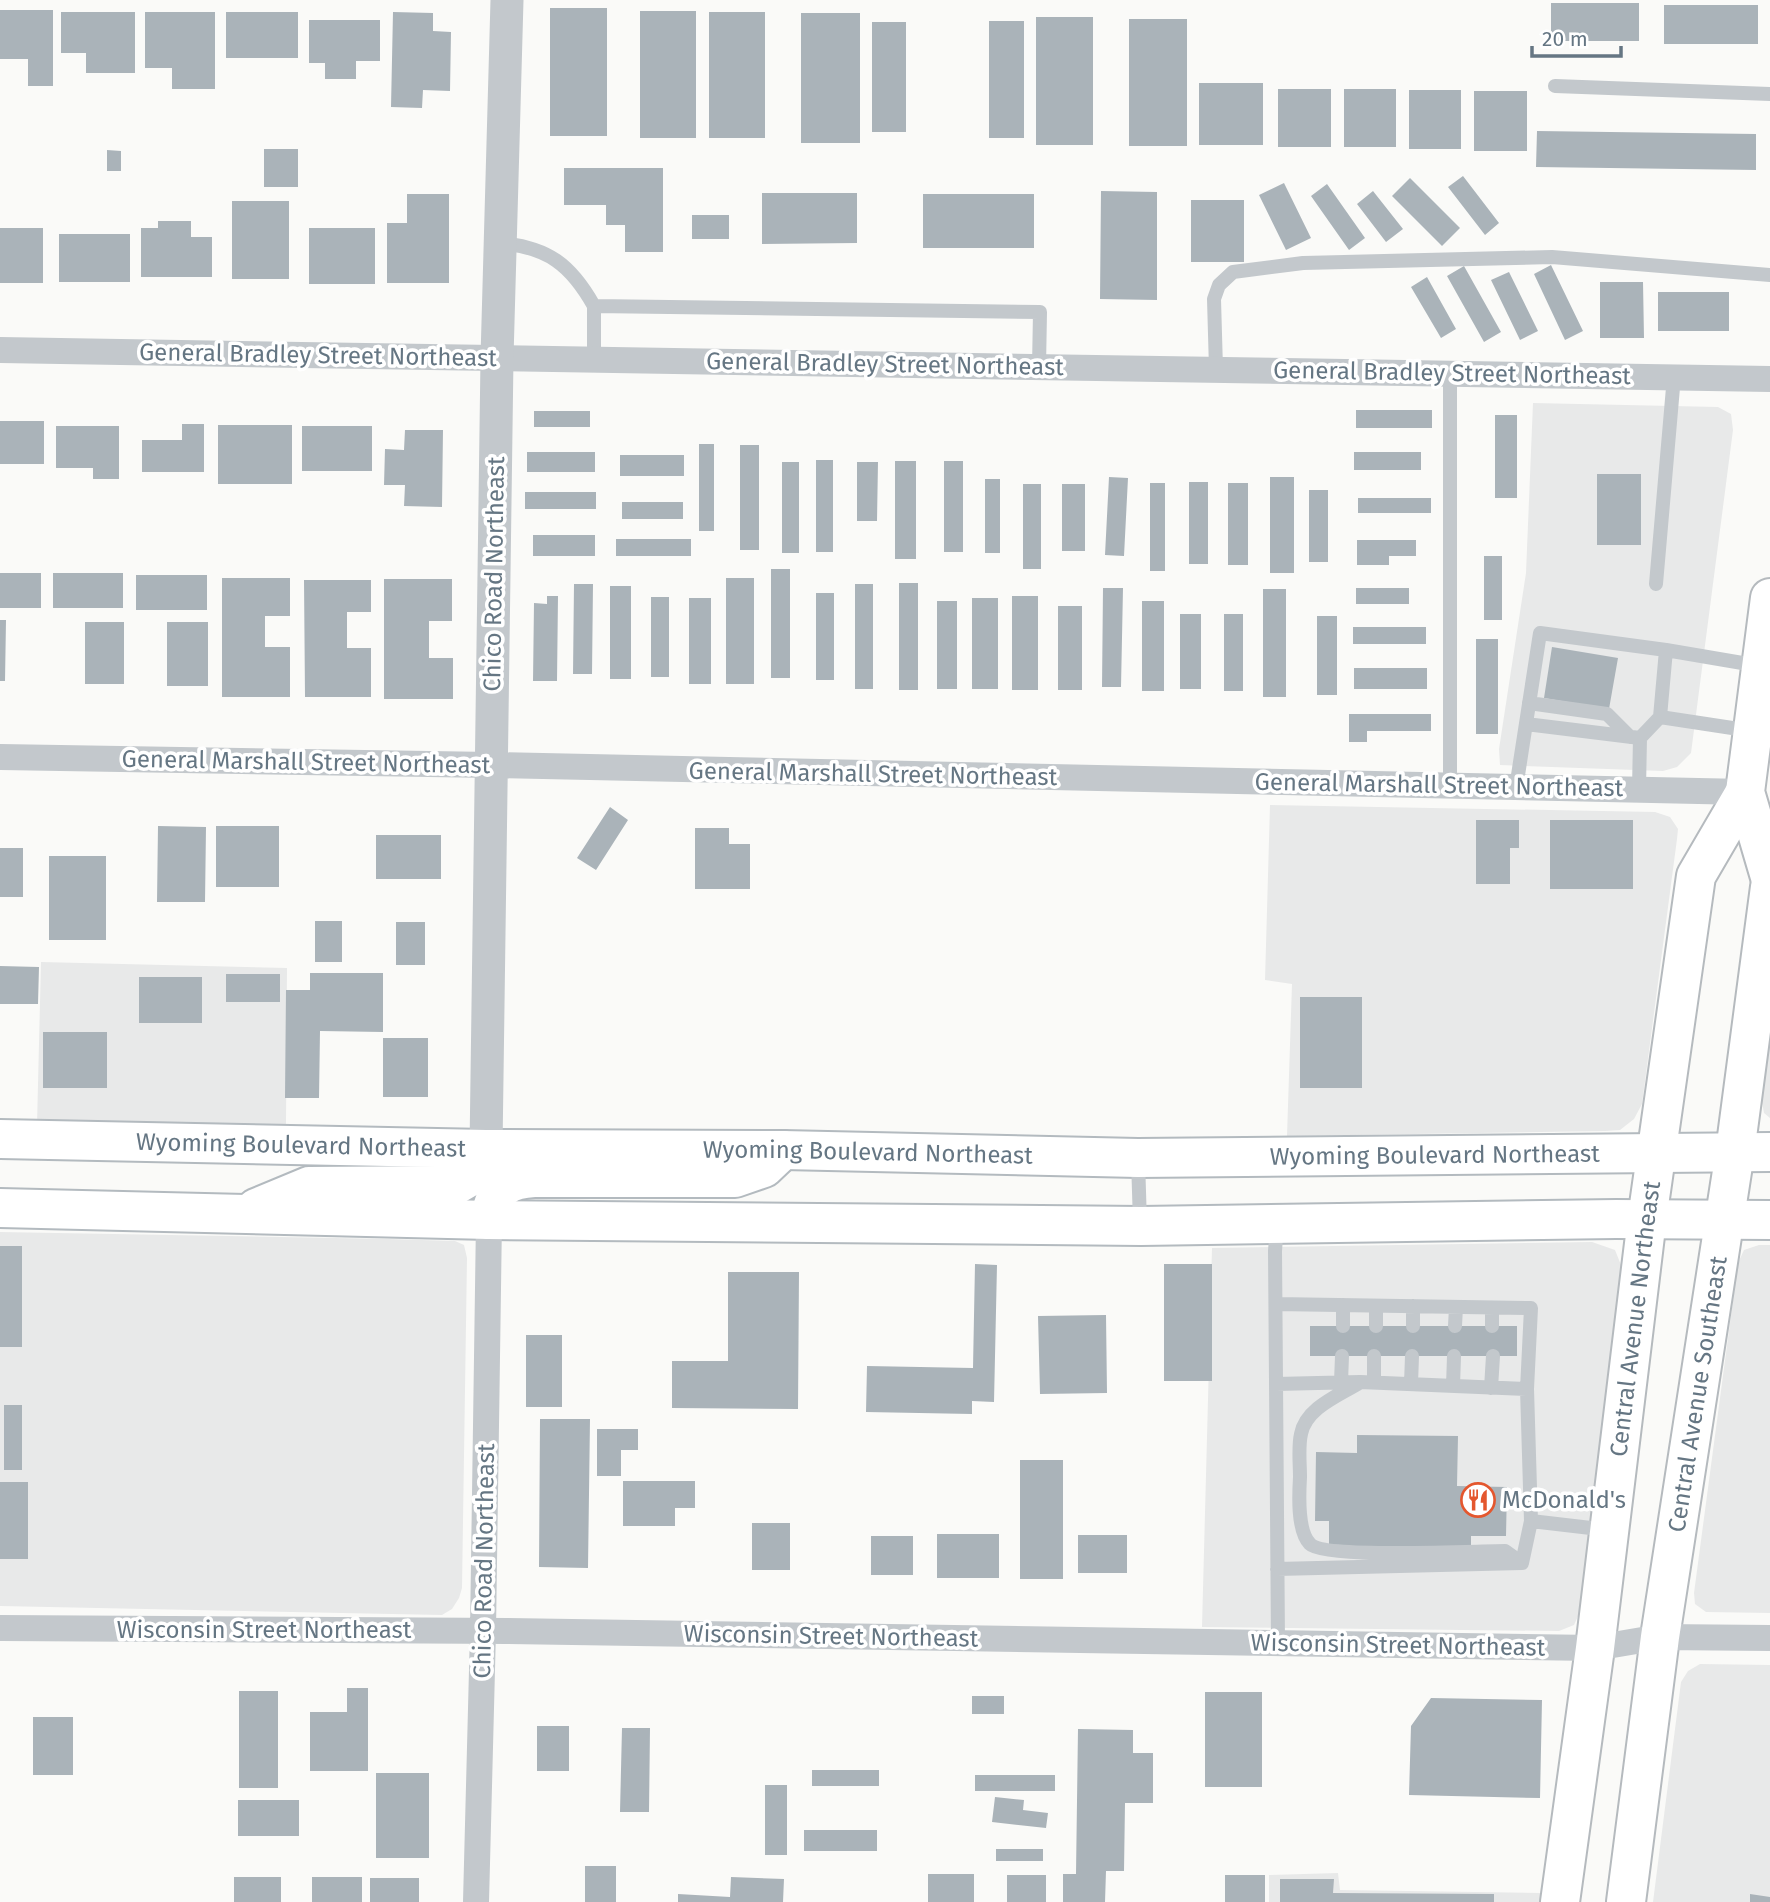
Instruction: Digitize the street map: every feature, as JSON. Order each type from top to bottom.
[{"type":"main road","points":[[1770,598],[1745,792],[1770,877]]},
{"type":"main road","name":"Central Avenue Northeast","points":[[1560,1902],[1595,1648],[1647,1219],[1696,876],[1745,792]]},
{"type":"main road","name":"Central Avenue Southeast","points":[[1626,1902],[1660,1637],[1723,1220],[1752,1152],[1770,887]]},
{"type":"main road","name":"Wyoming Boulevard Northeast","points":[[0,1139],[1138,1158],[1752,1152]]},
{"type":"main road","points":[[241,1214],[309,1186],[456,1185],[480,1171],[486,1149]]},
{"type":"main road","points":[[489,1220],[494,1200],[500,1191],[506,1184],[516,1180],[735,1178],[764,1168],[783,1150]]},
{"type":"main road","points":[[0,1208],[489,1220],[1141,1226],[1647,1219],[1770,1220]]},
{"type":"street","name":"Chico Road Northeast","points":[[486,1149],[497,358],[507,0]]},
{"type":"street","name":"General Bradley Street Northeast","points":[[0,349],[1770,379]]},
{"type":"street","name":"General Marshall Street Northeast","points":[[0,758],[492,765],[1745,792]]},
{"type":"street","name":"Chico Road Northeast","points":[[476,1902],[489,1220]]},
{"type":"street","name":"Wisconsin Street Northeast","points":[[0,1628],[483,1631],[1595,1648],[1660,1637],[1770,1638]]},
{"type":"lane","points":[[1555,86],[1770,94]]},
{"type":"lane","points":[[500,243],[525,246],[556,260],[583,286],[594,306],[594,360]]},
{"type":"lane","points":[[1216,369],[1214,299],[1219,285],[1233,272],[1303,263],[1552,257],[1770,275]]},
{"type":"lane","points":[[594,306],[1040,312],[1039,367]]},
{"type":"lane","points":[[1450,373],[1450,787]]},
{"type":"lane","points":[[1656,584],[1674,376]]},
{"type":"lane","points":[[1516,788],[1539,633],[1761,666]]},
{"type":"lane","points":[[1526,724],[1635,737],[1660,717],[1666,650]]},
{"type":"lane","points":[[1529,703],[1607,714],[1635,737],[1639,789]]},
{"type":"lane","points":[[1660,717],[1754,732]]},
{"type":"lane","points":[[1138,1158],[1141,1226]]},
{"type":"lane","points":[[1277,1223],[1278,1643]]},
{"type":"lane","points":[[1276,1304],[1531,1308],[1527,1390],[1531,1521],[1522,1563]]},
{"type":"lane","points":[[1343,1305],[1343,1326]]},
{"type":"lane","points":[[1376,1306],[1376,1326]]},
{"type":"lane","points":[[1413,1306],[1413,1326]]},
{"type":"lane","points":[[1455,1326],[1456,1307]]},
{"type":"lane","points":[[1492,1308],[1492,1326]]},
{"type":"lane","points":[[1341,1382],[1342,1356]]},
{"type":"lane","points":[[1374,1356],[1367,1382],[1312,1413],[1301,1433],[1299,1493],[1302,1531],[1310,1544],[1320,1550],[1362,1553],[1505,1551],[1522,1563]]},
{"type":"lane","points":[[1411,1384],[1412,1356]]},
{"type":"lane","points":[[1454,1356],[1454,1386]]},
{"type":"lane","points":[[1491,1388],[1493,1356]]},
{"type":"lane","points":[[1276,1384],[1367,1382],[1527,1390]]},
{"type":"lane","points":[[1531,1521],[1609,1530]]},
{"type":"lane","points":[[1277,1569],[1522,1563]]},
{"type":"shaded area","points":[[1533,403],[1718,407],[1731,414],[1733,430],[1691,753],[1677,767],[1663,771],[1500,765],[1499,749],[1526,573]]},
{"type":"shaded area","points":[[1270,805],[1655,812],[1670,817],[1678,829],[1677,839],[1642,1104],[1634,1119],[1620,1130],[1605,1131],[1287,1136],[1292,984],[1265,980]]},
{"type":"shaded area","points":[[41,962],[287,968],[286,1124],[37,1125]]},
{"type":"shaded area","points":[[1770,1031],[1770,1118],[1764,1113],[1761,1097]]},
{"type":"shaded area","points":[[0,1232],[388,1239],[455,1241],[464,1245],[467,1258],[462,1588],[452,1609],[442,1615],[0,1606]]},
{"type":"shaded area","points":[[1592,1242],[1615,1250],[1621,1265],[1579,1614],[1574,1625],[1559,1631],[1202,1627],[1212,1248]]},
{"type":"shaded area","points":[[1770,1245],[1770,1613],[1706,1612],[1695,1604],[1694,1593],[1738,1263],[1744,1250]]},
{"type":"shaded area","points":[[1700,1664],[1770,1665],[1770,1902],[1653,1902],[1681,1682],[1688,1671]]},
{"type":"shaded area","points":[[1338,1873],[1340,1890],[1542,1893],[1541,1902],[1269,1902],[1269,1875]]},
{"type":"building","points":[[1551,3],[1639,3],[1639,41],[1551,41]]},
{"type":"building","points":[[1664,5],[1758,5],[1758,44],[1664,44]]},
{"type":"building","points":[[550,8],[607,8],[607,136],[550,136]]},
{"type":"building","points":[[0,10],[53,10],[53,86],[28,86],[28,59],[0,59]]},
{"type":"building","points":[[640,11],[696,11],[696,138],[640,138]]},
{"type":"building","points":[[61,12],[135,12],[135,73],[86,73],[86,53],[61,53]]},
{"type":"building","points":[[145,12],[215,12],[215,89],[172,89],[172,68],[145,68]]},
{"type":"building","points":[[226,12],[298,12],[298,58],[226,58]]},
{"type":"building","points":[[393,12],[433,13],[433,31],[451,32],[450,91],[423,90],[422,108],[391,107]]},
{"type":"building","points":[[709,12],[765,12],[765,138],[709,138]]},
{"type":"building","points":[[801,13],[860,13],[860,143],[801,143]]},
{"type":"building","points":[[1036,17],[1093,17],[1093,145],[1036,145]]},
{"type":"building","points":[[1129,19],[1187,19],[1187,146],[1129,146]]},
{"type":"building","points":[[309,20],[380,20],[380,61],[356,61],[356,79],[325,79],[325,63],[309,63]]},
{"type":"building","points":[[989,21],[1024,21],[1024,138],[989,138]]},
{"type":"building","points":[[872,22],[906,22],[906,132],[872,132]]},
{"type":"building","points":[[1199,83],[1263,83],[1263,145],[1199,145]]},
{"type":"building","points":[[1278,89],[1331,89],[1331,147],[1278,147]]},
{"type":"building","points":[[1344,89],[1396,89],[1396,147],[1344,147]]},
{"type":"building","points":[[1409,90],[1461,90],[1461,149],[1409,149]]},
{"type":"building","points":[[1474,91],[1527,91],[1527,151],[1474,151]]},
{"type":"building","points":[[1537,131],[1756,134],[1756,170],[1536,167]]},
{"type":"building","points":[[264,149],[298,149],[298,187],[264,187]]},
{"type":"building","points":[[107,150],[121,151],[121,171],[107,171]]},
{"type":"building","points":[[564,168],[663,168],[663,252],[625,252],[625,225],[606,225],[606,205],[564,205]]},
{"type":"building","points":[[1463,176],[1499,223],[1485,235],[1448,187]]},
{"type":"building","points":[[1410,178],[1460,228],[1442,246],[1392,196]]},
{"type":"building","points":[[1284,183],[1311,238],[1286,250],[1259,195]]},
{"type":"building","points":[[1327,184],[1365,238],[1349,250],[1311,196]]},
{"type":"building","points":[[1101,191],[1157,192],[1157,300],[1100,299]]},
{"type":"building","points":[[1373,191],[1403,229],[1386,242],[1357,204]]},
{"type":"building","points":[[762,193],[857,193],[857,243],[762,244]]},
{"type":"building","points":[[407,194],[449,194],[449,283],[387,283],[387,223],[407,223]]},
{"type":"building","points":[[923,194],[1034,194],[1034,248],[923,248]]},
{"type":"building","points":[[1191,200],[1244,200],[1244,262],[1191,262]]},
{"type":"building","points":[[232,201],[289,201],[289,279],[232,279]]},
{"type":"building","points":[[692,215],[729,215],[729,239],[692,239]]},
{"type":"building","points":[[158,221],[191,221],[191,237],[212,237],[212,277],[141,277],[141,228],[158,228]]},
{"type":"building","points":[[0,228],[43,228],[43,283],[0,283]]},
{"type":"building","points":[[309,228],[375,228],[375,284],[309,284]]},
{"type":"building","points":[[59,234],[130,234],[130,282],[59,282]]},
{"type":"building","points":[[1551,265],[1583,331],[1565,340],[1534,274]]},
{"type":"building","points":[[1464,266],[1501,332],[1484,342],[1447,276]]},
{"type":"building","points":[[1509,272],[1538,331],[1520,340],[1491,280]]},
{"type":"building","points":[[1427,277],[1456,329],[1441,338],[1411,287]]},
{"type":"building","points":[[1600,282],[1643,282],[1644,338],[1600,338]]},
{"type":"building","points":[[1658,292],[1729,292],[1729,331],[1658,331]]},
{"type":"building","points":[[1356,410],[1432,410],[1432,428],[1356,428]]},
{"type":"building","points":[[534,411],[590,411],[590,427],[534,427]]},
{"type":"building","points":[[1495,415],[1517,415],[1517,498],[1495,498]]},
{"type":"building","points":[[0,421],[44,421],[44,464],[0,464]]},
{"type":"building","points":[[182,424],[204,424],[204,472],[142,472],[142,440],[182,440]]},
{"type":"building","points":[[218,425],[292,425],[292,484],[218,484]]},
{"type":"building","points":[[56,426],[119,426],[119,479],[93,479],[93,468],[56,468]]},
{"type":"building","points":[[302,426],[372,426],[372,471],[302,471]]},
{"type":"building","points":[[405,430],[443,430],[442,507],[404,506],[405,485],[384,485],[385,449],[404,450]]},
{"type":"building","points":[[699,444],[714,444],[714,531],[699,531]]},
{"type":"building","points":[[740,445],[759,445],[759,550],[740,550]]},
{"type":"building","points":[[527,452],[595,452],[595,472],[527,472]]},
{"type":"building","points":[[1354,452],[1421,452],[1421,470],[1354,470]]},
{"type":"building","points":[[620,455],[684,455],[684,476],[620,476]]},
{"type":"building","points":[[816,460],[833,460],[833,552],[816,552]]},
{"type":"building","points":[[895,461],[916,461],[916,559],[895,559]]},
{"type":"building","points":[[944,461],[963,461],[963,552],[944,552]]},
{"type":"building","points":[[782,462],[799,462],[799,553],[782,553]]},
{"type":"building","points":[[857,462],[878,462],[877,521],[857,521]]},
{"type":"building","points":[[1597,474],[1641,474],[1641,545],[1597,545]]},
{"type":"building","points":[[1109,477],[1128,478],[1124,556],[1105,555]]},
{"type":"building","points":[[1270,477],[1294,477],[1294,573],[1270,573]]},
{"type":"building","points":[[985,479],[1000,479],[1000,553],[985,553]]},
{"type":"building","points":[[1189,482],[1208,482],[1208,564],[1189,564]]},
{"type":"building","points":[[1150,483],[1165,483],[1165,571],[1150,571]]},
{"type":"building","points":[[1228,483],[1248,483],[1248,565],[1228,565]]},
{"type":"building","points":[[1023,484],[1041,484],[1041,569],[1023,569]]},
{"type":"building","points":[[1062,484],[1085,484],[1085,551],[1062,551]]},
{"type":"building","points":[[1309,490],[1328,490],[1328,562],[1309,562]]},
{"type":"building","points":[[525,492],[596,492],[596,509],[525,509]]},
{"type":"building","points":[[1358,498],[1431,498],[1431,513],[1358,513]]},
{"type":"building","points":[[622,502],[683,502],[683,519],[622,519]]},
{"type":"building","points":[[533,535],[595,535],[595,556],[533,556]]},
{"type":"building","points":[[616,539],[691,539],[691,556],[616,556]]},
{"type":"building","points":[[1357,540],[1416,540],[1416,556],[1389,556],[1389,565],[1357,565]]},
{"type":"building","points":[[1484,556],[1502,556],[1502,620],[1484,620]]},
{"type":"building","points":[[771,569],[790,569],[790,678],[771,678]]},
{"type":"building","points":[[0,573],[41,573],[41,608],[0,608]]},
{"type":"building","points":[[53,573],[123,573],[123,608],[53,608]]},
{"type":"building","points":[[136,575],[207,575],[207,610],[136,610]]},
{"type":"building","points":[[222,578],[290,578],[290,616],[265,616],[265,647],[290,647],[290,697],[222,697]]},
{"type":"building","points":[[726,578],[754,578],[754,684],[726,684]]},
{"type":"building","points":[[384,579],[452,579],[452,621],[429,621],[429,658],[453,658],[453,699],[384,699]]},
{"type":"building","points":[[304,580],[371,580],[371,612],[347,612],[347,648],[371,648],[371,697],[305,697]]},
{"type":"building","points":[[899,583],[918,583],[918,690],[899,690]]},
{"type":"building","points":[[574,584],[593,584],[592,674],[573,674]]},
{"type":"building","points":[[855,584],[873,584],[873,689],[855,689]]},
{"type":"building","points":[[610,586],[631,586],[631,679],[610,679]]},
{"type":"building","points":[[1103,588],[1123,588],[1121,687],[1102,687]]},
{"type":"building","points":[[1356,588],[1409,588],[1409,604],[1356,604]]},
{"type":"building","points":[[1263,589],[1286,589],[1286,697],[1263,697]]},
{"type":"building","points":[[816,593],[834,593],[834,680],[816,680]]},
{"type":"building","points":[[547,596],[558,596],[557,681],[533,681],[534,603],[547,604]]},
{"type":"building","points":[[1012,596],[1038,596],[1038,690],[1012,690]]},
{"type":"building","points":[[651,597],[669,597],[669,677],[651,677]]},
{"type":"building","points":[[689,598],[711,598],[711,684],[689,684]]},
{"type":"building","points":[[972,598],[998,598],[998,689],[972,689]]},
{"type":"building","points":[[937,601],[957,601],[957,689],[937,689]]},
{"type":"building","points":[[1142,601],[1164,601],[1164,691],[1142,691]]},
{"type":"building","points":[[1058,606],[1082,606],[1082,690],[1058,690]]},
{"type":"building","points":[[1180,614],[1201,614],[1201,689],[1180,689]]},
{"type":"building","points":[[1224,614],[1243,614],[1243,691],[1224,691]]},
{"type":"building","points":[[1317,616],[1337,616],[1337,695],[1317,695]]},
{"type":"building","points":[[0,620],[6,620],[5,681],[0,681]]},
{"type":"building","points":[[85,622],[124,622],[124,684],[85,684]]},
{"type":"building","points":[[167,622],[208,622],[208,686],[167,686]]},
{"type":"building","points":[[1353,627],[1426,627],[1426,644],[1353,644]]},
{"type":"building","points":[[1476,639],[1498,639],[1498,734],[1476,734]]},
{"type":"building","points":[[1552,647],[1618,658],[1609,709],[1544,698]]},
{"type":"building","points":[[1354,668],[1427,668],[1427,689],[1354,689]]},
{"type":"building","points":[[1349,714],[1431,714],[1431,731],[1367,731],[1367,742],[1349,742]]},
{"type":"building","points":[[610,807],[628,820],[596,870],[577,858]]},
{"type":"building","points":[[1476,820],[1519,820],[1519,848],[1510,848],[1510,884],[1476,884]]},
{"type":"building","points":[[1550,820],[1633,820],[1633,889],[1550,889]]},
{"type":"building","points":[[158,826],[206,827],[205,902],[157,902]]},
{"type":"building","points":[[216,826],[279,826],[279,887],[216,887]]},
{"type":"building","points":[[695,828],[729,828],[729,844],[750,844],[750,889],[695,889]]},
{"type":"building","points":[[376,835],[441,835],[441,879],[376,879]]},
{"type":"building","points":[[0,848],[23,848],[23,897],[0,897]]},
{"type":"building","points":[[49,856],[106,856],[106,940],[49,940]]},
{"type":"building","points":[[315,921],[342,921],[342,962],[315,962]]},
{"type":"building","points":[[396,922],[425,922],[425,965],[396,965]]},
{"type":"building","points":[[0,966],[39,967],[38,1004],[0,1004]]},
{"type":"building","points":[[310,973],[383,973],[383,1032],[320,1031],[319,1098],[285,1098],[286,990],[310,990]]},
{"type":"building","points":[[226,974],[280,974],[280,1002],[226,1002]]},
{"type":"building","points":[[139,977],[202,977],[202,1023],[139,1023]]},
{"type":"building","points":[[1300,997],[1362,997],[1362,1088],[1300,1088]]},
{"type":"building","points":[[43,1032],[107,1032],[107,1088],[43,1088]]},
{"type":"building","points":[[383,1038],[428,1038],[428,1097],[383,1097]]},
{"type":"building","points":[[0,1246],[22,1246],[22,1347],[0,1347]]},
{"type":"building","points":[[975,1264],[997,1265],[994,1402],[972,1401],[972,1414],[866,1412],[867,1366],[973,1368]]},
{"type":"building","points":[[1164,1264],[1212,1264],[1212,1381],[1164,1381]]},
{"type":"building","points":[[728,1272],[799,1272],[798,1409],[672,1408],[672,1361],[728,1361]]},
{"type":"building","points":[[1106,1315],[1107,1393],[1040,1394],[1038,1316]]},
{"type":"building","points":[[1310,1326],[1517,1326],[1517,1356],[1310,1356]]},
{"type":"building","points":[[526,1335],[562,1335],[562,1407],[526,1407]]},
{"type":"building","points":[[4,1405],[22,1405],[22,1470],[4,1470]]},
{"type":"building","points":[[540,1419],[590,1419],[588,1568],[539,1567]]},
{"type":"building","points":[[597,1429],[638,1429],[638,1450],[621,1450],[621,1476],[597,1476]]},
{"type":"building","points":[[1357,1435],[1458,1436],[1457,1486],[1507,1487],[1506,1536],[1471,1536],[1471,1549],[1329,1548],[1329,1521],[1315,1521],[1316,1452],[1357,1453]]},
{"type":"building","points":[[1020,1460],[1063,1460],[1063,1579],[1020,1579]]},
{"type":"building","points":[[623,1481],[695,1481],[695,1508],[675,1508],[675,1526],[623,1526]]},
{"type":"building","points":[[0,1482],[28,1482],[28,1559],[0,1559]]},
{"type":"building","points":[[752,1523],[790,1523],[790,1570],[752,1570]]},
{"type":"building","points":[[937,1534],[999,1534],[999,1578],[937,1578]]},
{"type":"building","points":[[1078,1535],[1127,1535],[1127,1573],[1078,1573]]},
{"type":"building","points":[[871,1536],[913,1536],[913,1575],[871,1575]]},
{"type":"building","points":[[347,1688],[368,1688],[368,1771],[310,1771],[310,1712],[347,1712]]},
{"type":"building","points":[[239,1691],[278,1691],[278,1788],[239,1788]]},
{"type":"building","points":[[1205,1692],[1262,1692],[1262,1787],[1205,1787]]},
{"type":"building","points":[[972,1696],[1004,1696],[1004,1714],[972,1714]]},
{"type":"building","points":[[1431,1698],[1542,1700],[1540,1798],[1409,1795],[1411,1726]]},
{"type":"building","points":[[33,1717],[73,1717],[73,1775],[33,1775]]},
{"type":"building","points":[[537,1726],[569,1726],[569,1771],[537,1771]]},
{"type":"building","points":[[622,1728],[650,1728],[649,1812],[620,1812]]},
{"type":"building","points":[[1078,1729],[1133,1730],[1133,1753],[1153,1753],[1153,1803],[1125,1803],[1124,1871],[1106,1871],[1105,1902],[1063,1902],[1063,1874],[1076,1874]]},
{"type":"building","points":[[812,1770],[879,1770],[879,1786],[812,1786]]},
{"type":"building","points":[[376,1773],[429,1773],[429,1858],[376,1858]]},
{"type":"building","points":[[975,1775],[1055,1775],[1055,1791],[975,1791]]},
{"type":"building","points":[[765,1785],[787,1785],[787,1855],[765,1855]]},
{"type":"building","points":[[995,1797],[1024,1800],[1023,1810],[1048,1813],[1046,1828],[992,1822]]},
{"type":"building","points":[[238,1800],[299,1800],[299,1836],[238,1836]]},
{"type":"building","points":[[804,1830],[877,1830],[877,1851],[804,1851]]},
{"type":"building","points":[[996,1849],[1043,1849],[1043,1861],[996,1861]]},
{"type":"building","points":[[585,1866],[616,1866],[616,1902],[585,1902]]},
{"type":"building","points":[[928,1874],[974,1874],[974,1902],[928,1902]]},
{"type":"building","points":[[1007,1875],[1046,1875],[1046,1902],[1007,1902]]},
{"type":"building","points":[[1225,1875],[1265,1875],[1265,1902],[1225,1902]]},
{"type":"building","points":[[234,1877],[281,1877],[281,1902],[234,1902]]},
{"type":"building","points":[[312,1877],[362,1877],[362,1902],[312,1902]]},
{"type":"building","points":[[731,1877],[784,1879],[783,1902],[678,1902],[678,1894],[730,1897]]},
{"type":"building","points":[[370,1878],[419,1878],[419,1902],[370,1902]]},
{"type":"building","points":[[1280,1879],[1334,1879],[1333,1893],[1494,1894],[1494,1902],[1280,1902]]},
{"type":"building","points":[[1750,1894],[1770,1897],[1770,1902],[1750,1902]]},
{"type":"place","name":"McDonald's","points":[[1478,1500]]}]
